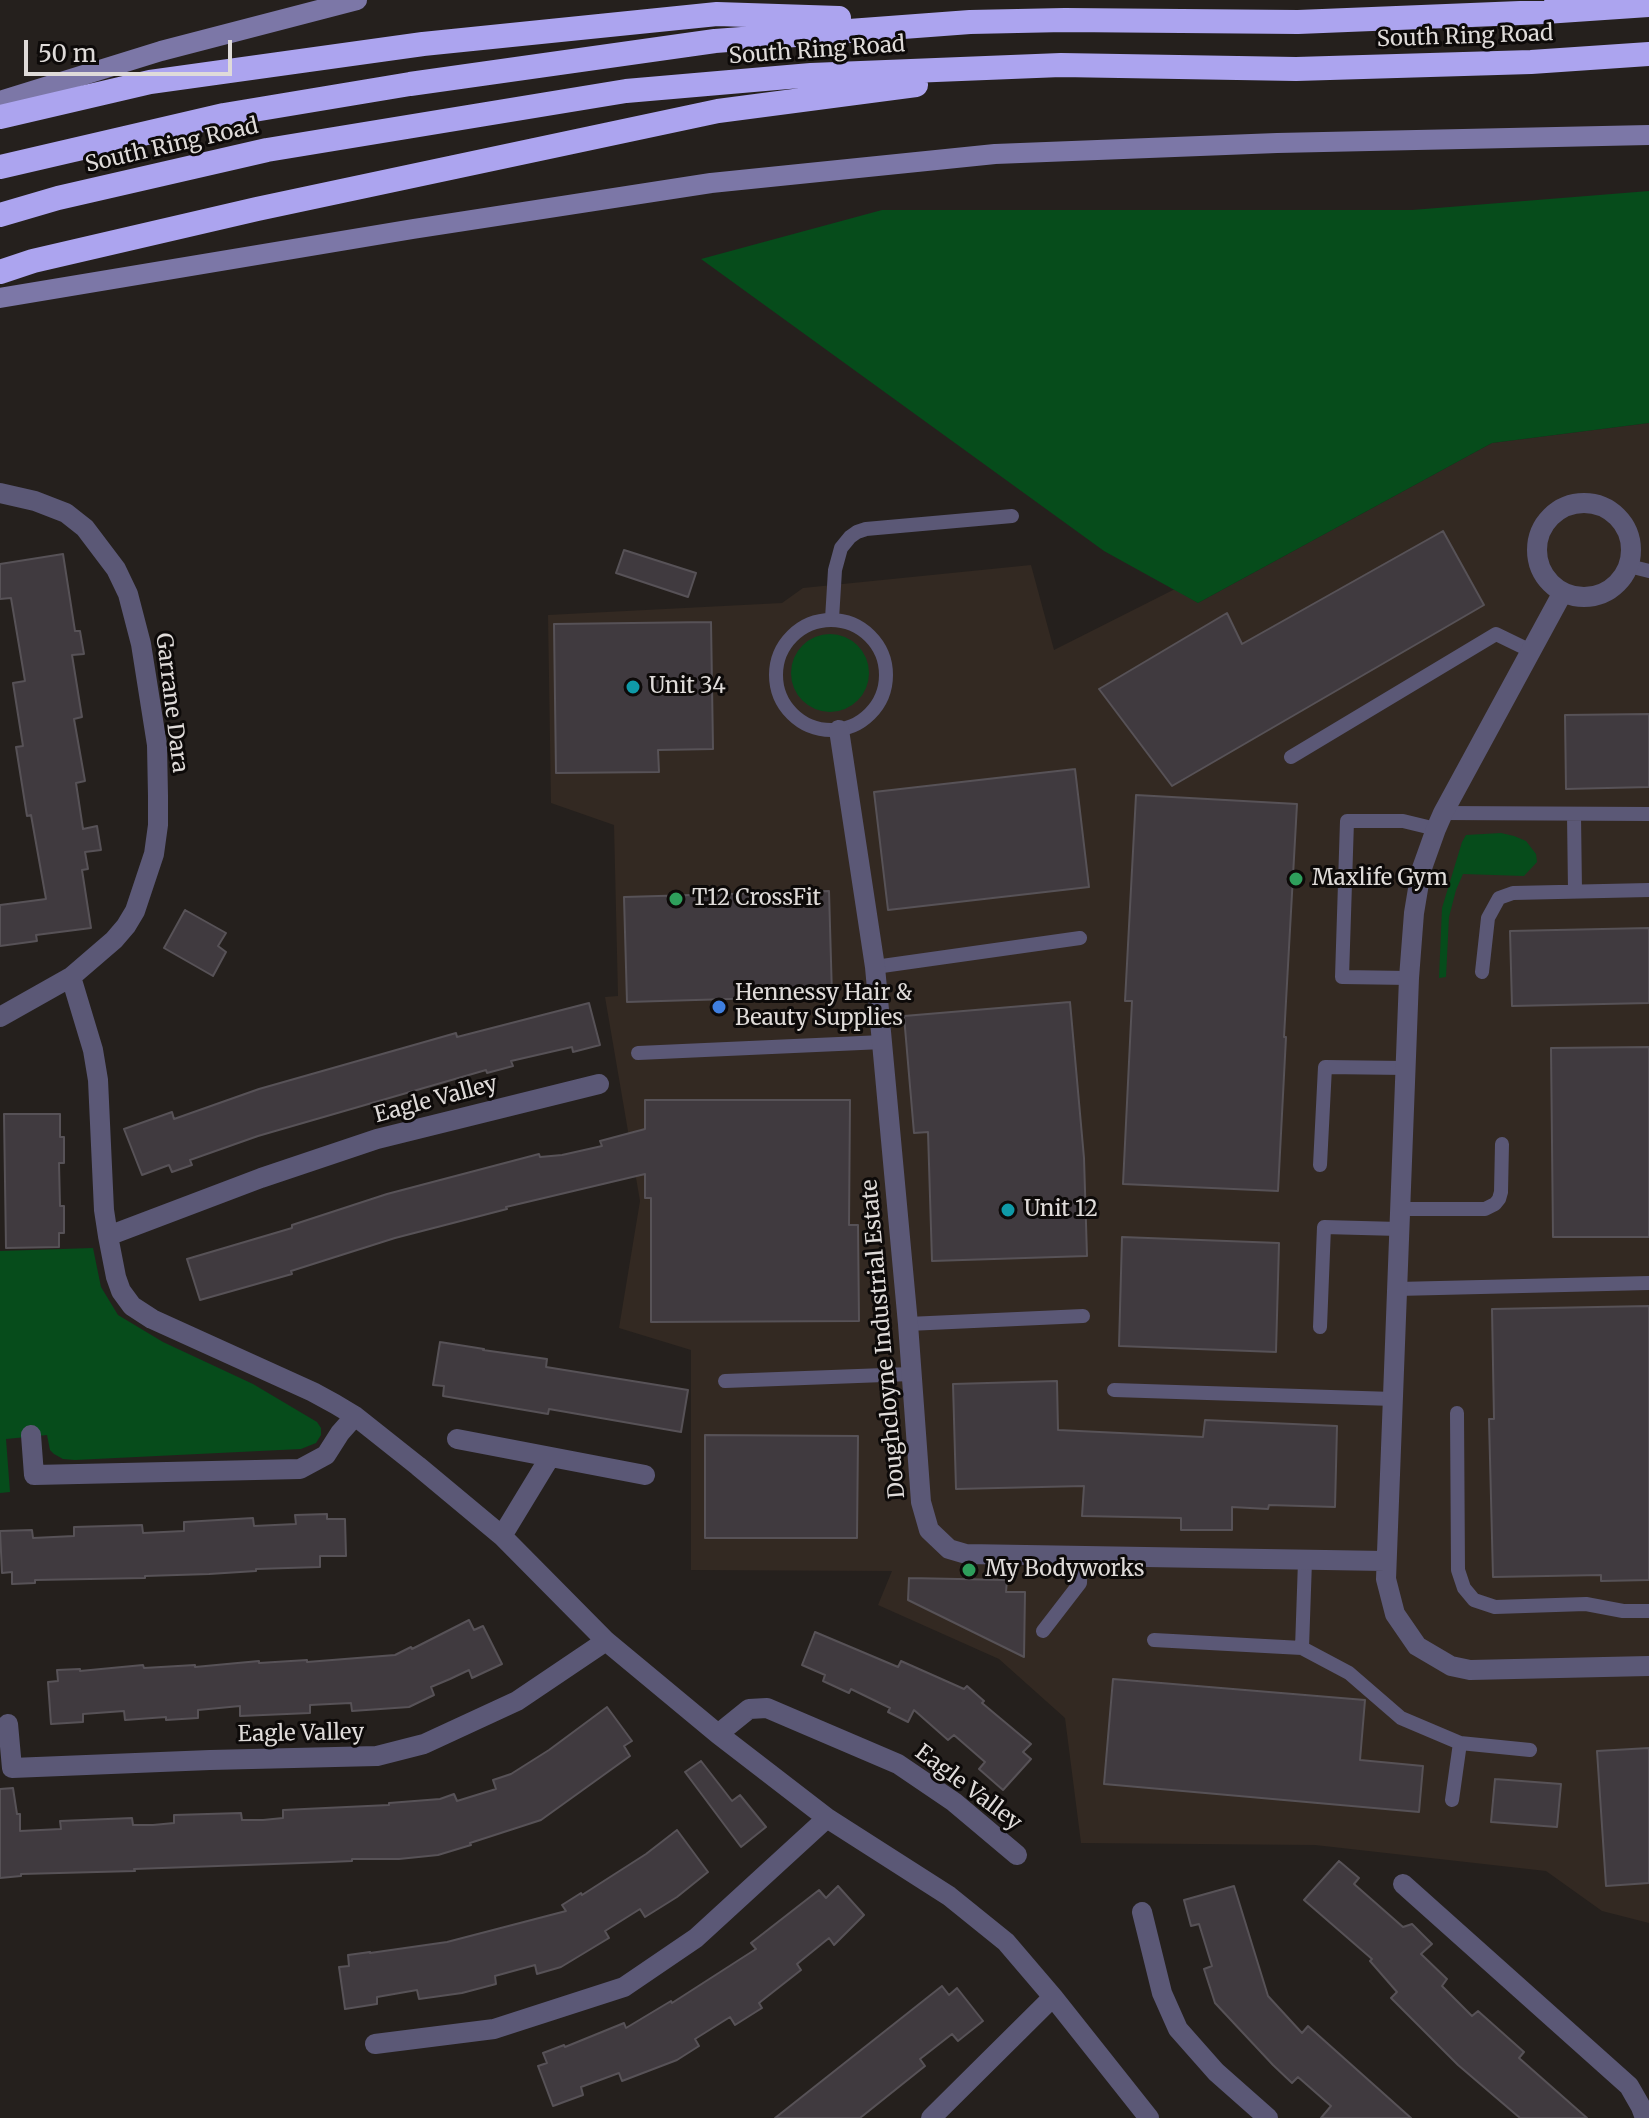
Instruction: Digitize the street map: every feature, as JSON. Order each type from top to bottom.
[{"type":"highway","name":"South Ring Road","points":[[0,167],[224,115],[410,84],[715,41],[970,22],[1298,22],[1649,5]]},
{"type":"highway","points":[[0,117],[150,82],[423,44],[686,17],[717,14],[970,22]]},
{"type":"highway","name":"South Ring Road","points":[[0,215],[58,198],[267,150],[626,91],[811,75],[1061,65],[1296,69],[1531,62],[1649,54]]},
{"type":"highway","points":[[0,272],[33,261],[257,209],[718,111],[1061,65]]},
{"type":"main road","points":[[0,101],[161,51],[357,0]]},
{"type":"main road","points":[[0,298],[711,183],[995,154],[1277,143],[1649,135]]},
{"type":"street","name":"Garrane Dara","points":[[0,493],[35,501],[66,513],[85,528],[116,569],[136,618],[157,745],[158,796],[154,854],[135,911],[126,926],[71,977],[0,1017]]},
{"type":"street","points":[[1597,503],[1611,510],[1622,521],[1630,535],[1639,568],[1609,590],[1595,596],[1579,597],[1563,592],[1551,584],[1541,571],[1537,540],[1543,526],[1566,505],[1597,503]]},
{"type":"street","points":[[1563,592],[1440,821],[1421,871],[1409,978],[1386,1579],[1395,1614],[1417,1646],[1451,1666],[1470,1670],[1649,1666]]},
{"type":"street","name":"Doughcloyne Industrial Estate","points":[[839,730],[875,967],[921,1502],[929,1530],[949,1549],[966,1554],[1385,1561]]},
{"type":"street","points":[[71,977],[93,1050],[98,1080],[108,1236],[116,1277],[132,1306],[152,1319],[313,1392],[355,1416],[418,1466],[502,1536],[606,1641],[718,1734],[827,1818],[949,1896],[1006,1942],[1149,2118]]},
{"type":"street","name":"Eagle Valley","points":[[108,1236],[261,1178],[377,1139],[599,1084]]},
{"type":"street","points":[[31,1435],[34,1475],[300,1469],[326,1455],[355,1416]]},
{"type":"street","points":[[457,1439],[645,1475]]},
{"type":"street","points":[[502,1536],[550,1457]]},
{"type":"street","name":"Eagle Valley","points":[[8,1724],[12,1768],[377,1756],[424,1744],[517,1701],[606,1641]]},
{"type":"street","name":"Eagle Valley","points":[[718,1734],[749,1709],[767,1708],[898,1764],[954,1802],[1017,1855]]},
{"type":"street","points":[[375,2044],[494,2029],[624,1987],[696,1938],[827,1818]]},
{"type":"street","points":[[1403,1884],[1629,2086],[1645,2118]]},
{"type":"street","points":[[1142,1912],[1162,1993],[1178,2029],[1216,2072],[1268,2118]]},
{"type":"street","points":[[931,2118],[1053,1997]]},
{"type":"lane","points":[[832,619],[835,570],[841,548],[857,532],[1012,516]]},
{"type":"lane","points":[[832,619],[850,623],[866,632],[878,645],[885,663],[886,681],[881,698],[871,714],[857,724],[839,730],[821,730],[803,724],[789,712],[779,697],[775,679],[777,661],[784,644],[797,631],[813,622],[832,619]]},
{"type":"lane","points":[[1291,757],[1496,634],[1531,651]]},
{"type":"lane","points":[[1409,978],[1342,977],[1347,821],[1649,814]]},
{"type":"lane","points":[[1574,815],[1575,891]]},
{"type":"lane","points":[[1482,972],[1488,918],[1499,898],[1513,893],[1649,890]]},
{"type":"lane","points":[[875,967],[1080,938]]},
{"type":"lane","points":[[638,1053],[883,1042]]},
{"type":"lane","points":[[1320,1165],[1325,1067],[1406,1068]]},
{"type":"lane","points":[[1320,1327],[1324,1227],[1485,1209],[1495,1204],[1501,1192],[1502,1144]]},
{"type":"lane","points":[[1397,1289],[1649,1283]]},
{"type":"lane","points":[[908,1324],[1083,1316]]},
{"type":"lane","points":[[725,1381],[911,1374]]},
{"type":"lane","points":[[1114,1390],[1393,1399]]},
{"type":"lane","points":[[1457,1413],[1458,1570],[1464,1588],[1474,1600],[1495,1607],[1586,1604],[1623,1611],[1649,1611]]},
{"type":"lane","points":[[1043,1631],[1080,1583],[1081,1557]]},
{"type":"lane","points":[[1302,1648],[1305,1561]]},
{"type":"lane","points":[[1154,1640],[1302,1648],[1349,1673],[1401,1718],[1460,1743],[1530,1750]]},
{"type":"lane","points":[[1452,1800],[1460,1743]]},
{"type":"shaded area","points":[[1649,423],[1649,1923],[1602,1911],[1546,1871],[1315,1845],[1081,1843],[1065,1718],[999,1659],[878,1605],[892,1571],[691,1570],[691,1350],[619,1328],[640,1201],[605,997],[618,996],[614,825],[551,803],[548,615],[782,603],[803,588],[1031,565],[1054,650],[1175,589],[1198,603],[1492,443]]},
{"type":"green space","points":[[1649,191],[1649,423],[1492,443],[1198,603],[1104,551],[701,259],[882,210],[1412,210]]},
{"type":"green space","points":[[830,634],[845,637],[857,646],[866,658],[869,673],[866,688],[857,700],[845,709],[830,712],[815,709],[803,700],[794,688],[791,673],[794,658],[803,646],[815,637]]},
{"type":"green space","points":[[1501,833],[1526,841],[1536,854],[1537,862],[1524,876],[1463,874],[1449,917],[1446,977],[1439,978],[1442,908],[1462,842],[1466,835]]},
{"type":"green space","points":[[93,1248],[101,1287],[118,1315],[163,1342],[253,1384],[317,1422],[321,1435],[316,1443],[301,1449],[75,1460],[54,1454],[47,1435],[6,1439],[10,1492],[0,1493],[0,1251]]},
{"type":"building","points":[[1443,531],[1484,605],[1172,786],[1099,689],[1227,613],[1242,644]]},
{"type":"building","points":[[624,550],[696,573],[688,597],[616,573]]},
{"type":"building","points":[[63,554],[75,631],[80,631],[84,654],[72,655],[82,717],[74,719],[85,781],[76,783],[83,829],[97,826],[101,850],[85,852],[88,869],[82,870],[91,928],[36,935],[37,941],[0,946],[0,905],[46,899],[31,815],[27,816],[16,747],[23,746],[13,683],[25,681],[11,598],[0,599],[0,564]]},
{"type":"building","name":"Unit 34","points":[[711,622],[713,749],[658,750],[659,772],[556,773],[554,624]]},
{"type":"building","points":[[1649,714],[1649,787],[1566,789],[1565,715]]},
{"type":"building","points":[[1075,769],[1089,887],[888,910],[874,792]]},
{"type":"building","points":[[1136,795],[1297,804],[1278,1191],[1123,1184],[1132,1001],[1125,1001]]},
{"type":"building","points":[[829,891],[832,996],[627,1002],[624,897]]},
{"type":"building","points":[[185,910],[226,933],[218,946],[226,952],[213,976],[164,948]]},
{"type":"building","points":[[1649,928],[1649,1003],[1512,1006],[1510,931]]},
{"type":"building","points":[[1070,1002],[1084,1158],[1087,1256],[932,1261],[928,1132],[914,1133],[904,1016]]},
{"type":"building","points":[[589,1003],[600,1045],[573,1052],[572,1047],[511,1061],[513,1066],[487,1073],[486,1070],[258,1136],[190,1160],[192,1165],[172,1172],[169,1165],[142,1175],[124,1129],[172,1112],[174,1119],[259,1089],[456,1033],[457,1037]]},
{"type":"building","points":[[1649,1047],[1649,1237],[1553,1237],[1551,1048]]},
{"type":"building","points":[[645,1100],[850,1100],[849,1225],[858,1225],[859,1321],[651,1322],[651,1198],[645,1198],[645,1174],[506,1207],[395,1238],[291,1271],[292,1274],[200,1300],[187,1259],[292,1228],[292,1225],[387,1194],[539,1154],[540,1157],[562,1155],[602,1146],[600,1141],[645,1129]]},
{"type":"building","points":[[4,1114],[60,1114],[60,1137],[64,1137],[64,1163],[59,1163],[64,1233],[59,1233],[59,1247],[6,1248]]},
{"type":"building","points":[[1122,1237],[1279,1243],[1276,1352],[1119,1346]]},
{"type":"building","points":[[1649,1306],[1649,1580],[1601,1581],[1601,1575],[1493,1577],[1489,1419],[1494,1419],[1492,1309]]},
{"type":"building","points":[[440,1342],[547,1359],[546,1367],[688,1390],[681,1432],[549,1409],[548,1414],[443,1396],[444,1386],[433,1385]]},
{"type":"building","points":[[1057,1381],[1058,1430],[1203,1437],[1205,1420],[1337,1426],[1335,1507],[1232,1507],[1232,1530],[1181,1530],[1181,1518],[1082,1516],[1084,1486],[956,1489],[953,1384]]},
{"type":"building","points":[[705,1435],[858,1436],[857,1538],[705,1538]]},
{"type":"building","points":[[327,1514],[327,1519],[345,1519],[346,1556],[320,1556],[320,1567],[145,1578],[35,1580],[35,1583],[12,1584],[12,1572],[2,1573],[0,1531],[32,1530],[33,1538],[74,1536],[74,1527],[142,1525],[143,1533],[184,1531],[184,1522],[253,1518],[254,1526],[296,1524],[295,1515]]},
{"type":"building","points":[[909,1578],[1007,1580],[1006,1592],[1025,1592],[1024,1657],[908,1600]]},
{"type":"building","points":[[469,1620],[474,1630],[483,1626],[502,1664],[472,1678],[469,1670],[431,1687],[434,1695],[409,1707],[352,1711],[351,1703],[310,1705],[310,1713],[240,1716],[240,1706],[198,1710],[198,1718],[166,1720],[166,1717],[125,1720],[124,1711],[83,1714],[83,1722],[51,1724],[48,1682],[58,1681],[57,1670],[143,1665],[144,1668],[195,1667],[395,1655]]},
{"type":"building","points":[[815,1632],[898,1667],[901,1661],[964,1689],[967,1686],[984,1701],[982,1703],[1031,1744],[1023,1752],[1031,1759],[1003,1790],[979,1769],[985,1762],[954,1735],[948,1740],[914,1710],[908,1722],[888,1712],[890,1708],[851,1689],[849,1693],[823,1681],[825,1675],[802,1665]]},
{"type":"building","points":[[1113,1679],[1365,1700],[1360,1760],[1423,1766],[1419,1812],[1104,1784]]},
{"type":"building","points":[[607,1707],[632,1741],[624,1746],[630,1756],[541,1820],[438,1855],[21,1874],[0,1878],[0,1789],[13,1788],[17,1814],[20,1814],[20,1831],[61,1829],[60,1821],[132,1818],[133,1825],[153,1825],[174,1823],[174,1815],[241,1813],[242,1820],[263,1820],[283,1818],[283,1810],[389,1805],[440,1799],[454,1794],[457,1801],[496,1789],[493,1780],[511,1774],[549,1750]]},
{"type":"building","points":[[1649,1748],[1649,1883],[1606,1886],[1597,1751]]},
{"type":"building","points":[[701,1761],[732,1801],[740,1795],[766,1827],[741,1847],[685,1772]]},
{"type":"building","points":[[1495,1779],[1561,1784],[1557,1827],[1491,1822]]},
{"type":"building","points":[[677,1830],[708,1872],[645,1917],[640,1909],[605,1931],[609,1938],[561,1967],[537,1974],[535,1965],[495,1976],[496,1984],[462,1993],[419,1999],[417,1990],[377,1997],[377,2004],[345,2009],[339,1967],[349,1966],[348,1955],[447,1942],[566,1911],[562,1905],[646,1854]]},
{"type":"building","points":[[1339,1861],[1359,1878],[1354,1884],[1403,1927],[1412,1924],[1432,1944],[1421,1954],[1447,1979],[1442,1986],[1472,2016],[1478,2011],[1524,2052],[1519,2058],[1587,2118],[1520,2118],[1458,2065],[1391,1998],[1397,1992],[1370,1961],[1372,1959],[1304,1900]]},
{"type":"building","points":[[838,1886],[864,1915],[834,1945],[829,1938],[797,1964],[801,1970],[759,2003],[762,2008],[735,2025],[730,2017],[695,2039],[699,2046],[677,2060],[622,2081],[619,2073],[581,2087],[583,2095],[553,2106],[538,2066],[547,2063],[543,2053],[624,2023],[626,2028],[672,2003],[756,1949],[751,1943],[819,1890],[826,1898]]},
{"type":"building","points":[[1234,1886],[1268,1996],[1302,2033],[1308,2026],[1411,2118],[1321,2118],[1331,2106],[1298,2077],[1292,2083],[1215,2003],[1204,1969],[1212,1966],[1199,1924],[1191,1926],[1184,1900]]},
{"type":"building","points":[[942,1986],[949,1995],[957,1988],[983,2021],[958,2041],[952,2034],[920,2059],[925,2066],[860,2118],[775,2118]]},
{"type":"place","name":"Unit 34","points":[[633,687]]},
{"type":"place","name":"Maxlife Gym","points":[[1296,879]]},
{"type":"place","name":"T12 CrossFit","points":[[676,899]]},
{"type":"place","name":"Hennessy Hair & Beauty Supplies","points":[[719,1007]]},
{"type":"place","name":"Unit 12","points":[[1008,1210]]},
{"type":"place","name":"My Bodyworks","points":[[969,1570]]}]
